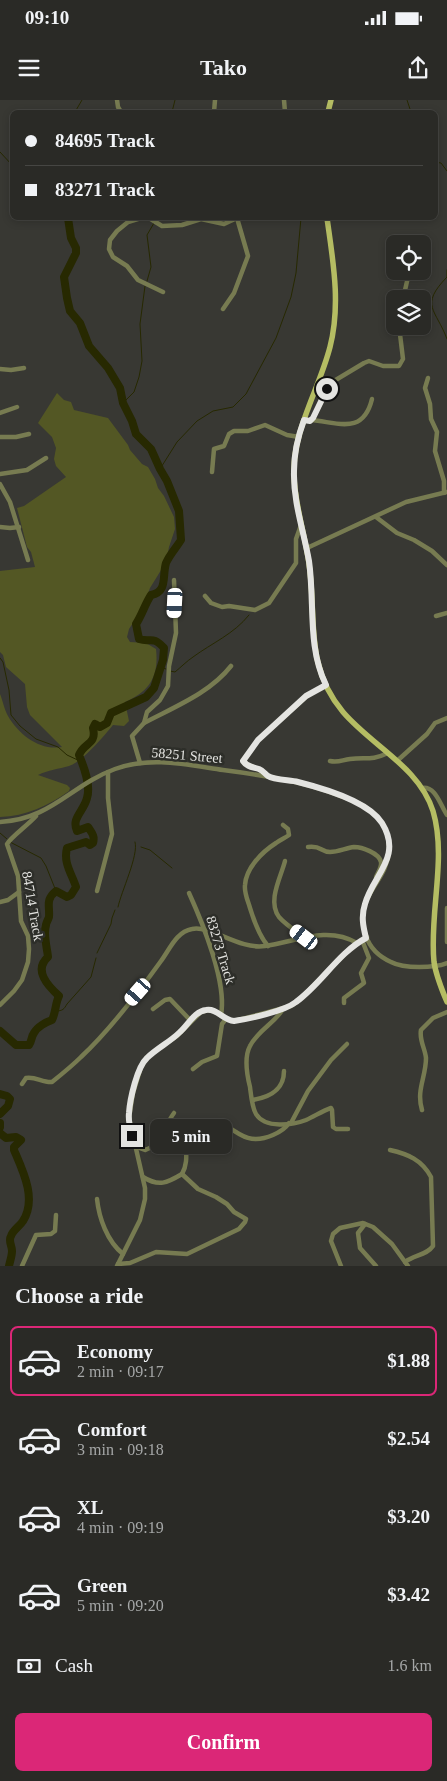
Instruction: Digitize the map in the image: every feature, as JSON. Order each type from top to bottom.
[{"type":"main road","points":[[327,220],[336,283],[335,321],[328,354],[299,437],[294,473],[296,496],[306,548],[313,612],[314,649],[326,685],[343,712],[411,774],[422,788],[433,812],[438,837],[435,965],[447,1002]]},
{"type":"street","points":[[134,220],[128,222],[110,240],[109,249],[113,257],[127,266],[138,280],[163,292]]},
{"type":"street","points":[[152,220],[157,224],[168,227],[182,225],[196,220]]},
{"type":"street","points":[[209,220],[224,224],[233,220]]},
{"type":"street","points":[[223,309],[234,293],[248,256],[238,220]]},
{"type":"street","points":[[311,420],[327,389],[334,381],[368,361],[383,366],[399,366],[403,359],[400,335]]},
{"type":"street","points":[[0,369],[24,368]]},
{"type":"street","points":[[306,548],[406,502],[446,493],[435,450],[438,432],[431,419],[430,404],[425,388],[428,378]]},
{"type":"street","points":[[304,420],[339,425],[352,424],[366,413],[372,399]]},
{"type":"street","points":[[0,413],[17,407]]},
{"type":"street","points":[[212,472],[214,450],[224,446],[229,434],[234,431],[248,431],[268,426],[288,435],[299,437]]},
{"type":"street","points":[[0,437],[16,437],[29,434]]},
{"type":"street","points":[[0,474],[27,470],[46,458]]},
{"type":"street","points":[[0,484],[19,527],[28,560]]},
{"type":"street","points":[[376,517],[397,533],[414,540],[432,552],[447,565]]},
{"type":"street","points":[[205,596],[211,603],[222,607],[229,606],[255,610],[268,603],[296,563],[296,539],[302,523]]},
{"type":"street","points":[[0,526],[19,527]]},
{"type":"street","points":[[144,723],[147,712],[160,700],[168,686],[170,658],[176,633],[174,580]]},
{"type":"street","points":[[436,616],[447,613]]},
{"type":"street","points":[[140,763],[132,736],[144,723],[200,693],[217,681],[231,666]]},
{"type":"street","points":[[267,776],[262,770],[243,762],[247,754],[258,740],[306,696],[326,685]]},
{"type":"street","points":[[397,762],[435,723],[447,718]]},
{"type":"street","points":[[330,760],[339,762],[350,759],[369,759],[388,754]]},
{"type":"street","name":"58251 Street","points":[[0,822],[18,821],[36,815],[108,772],[116,768],[140,763],[172,763],[267,776],[299,782],[360,804],[375,814],[384,828],[389,852],[386,865],[363,909],[362,940],[369,958],[361,973],[364,983],[344,998],[344,1003]]},
{"type":"street","points":[[97,891],[112,834],[108,798],[108,772]]},
{"type":"street","points":[[422,788],[429,787],[432,790],[447,815]]},
{"type":"street","name":"84714 Track","points":[[0,1005],[22,980],[28,962],[29,942],[21,921],[18,876],[8,842],[25,828],[36,815]]},
{"type":"street","points":[[268,946],[260,933],[252,912],[245,884],[251,868],[258,858],[289,835],[288,829],[283,825]]},
{"type":"street","points":[[308,848],[316,846],[330,852],[357,847],[374,854],[379,858],[381,864],[373,882],[373,887]]},
{"type":"street","points":[[285,861],[277,886],[275,908],[281,919],[304,937]]},
{"type":"street","points":[[0,902],[8,900],[18,892]]},
{"type":"street","name":"83273 Track","points":[[190,893],[205,931],[222,987],[221,1015]]},
{"type":"street","points":[[447,908],[447,942]]},
{"type":"street","points":[[22,1084],[26,1078],[30,1077],[51,1082],[77,1062],[138,992],[177,938],[183,933],[194,929],[250,947],[268,946],[320,935],[338,936],[362,940],[393,963],[413,967],[447,962]]},
{"type":"street","points":[[118,1265],[142,1213],[145,1194],[143,1177],[129,1125],[129,1113],[141,1067],[147,1057],[177,1036],[204,1010],[214,1010],[231,1021],[283,1009],[298,1001],[362,940]]},
{"type":"street","points":[[153,1009],[165,1000],[170,999],[191,1021]]},
{"type":"street","points":[[283,1009],[257,1035],[249,1048],[247,1068],[255,1112],[260,1117],[274,1124],[307,1119],[330,1108],[332,1110],[333,1127],[336,1129],[348,1129]]},
{"type":"street","points":[[422,1110],[419,1094],[426,1056],[420,1036],[421,1030],[434,1018],[447,1012]]},
{"type":"street","points":[[193,1069],[202,1062],[217,1056],[222,1024],[226,1018]]},
{"type":"street","points":[[221,1122],[242,1136],[252,1140],[276,1134],[285,1129],[308,1091],[331,1060],[346,1044]]},
{"type":"street","points":[[253,1100],[262,1098],[278,1089],[283,1082],[284,1071]]},
{"type":"street","points":[[134,1146],[141,1150],[148,1150],[157,1143],[162,1137],[168,1120],[174,1113]]},
{"type":"street","points":[[143,1177],[153,1183],[159,1183],[166,1182],[182,1174],[186,1166],[185,1134],[188,1126]]},
{"type":"street","points":[[341,1266],[332,1241],[333,1234],[340,1228],[354,1224],[365,1224],[373,1227],[392,1244],[406,1264],[415,1256],[428,1252],[433,1246],[431,1177],[413,1157],[390,1150]]},
{"type":"street","points":[[118,1265],[132,1262],[156,1252],[187,1254],[239,1229],[245,1222],[246,1219],[234,1212],[224,1202],[198,1189],[182,1174]]},
{"type":"street","points":[[97,1198],[100,1220],[117,1248],[123,1254]]},
{"type":"street","points":[[22,1266],[35,1237],[38,1234],[52,1234],[56,1231],[56,1215]]},
{"type":"street","points":[[365,1224],[358,1232],[359,1245],[376,1266]]},
{"type":"street","points":[[132,1262],[139,1266]]},
{"type":"green space","points":[[57,393],[64,400],[71,402],[74,410],[108,418],[130,450],[142,464],[148,467],[174,517],[175,529],[166,562],[150,588],[142,609],[129,629],[127,637],[130,642],[146,643],[156,649],[157,659],[154,675],[147,688],[125,702],[129,721],[124,726],[113,725],[74,764],[38,775],[67,785],[70,788],[69,791],[36,809],[19,815],[0,817],[0,694],[5,711],[24,735],[46,747],[62,747],[30,715],[27,707],[25,684],[6,667],[3,655],[0,652],[0,571],[35,567],[31,552],[27,547],[17,508],[24,506],[66,477],[56,466],[54,459],[56,448],[52,437],[38,423]]},
{"type":"waterway","points":[[76,110],[82,100]]},
{"type":"waterway","points":[[172,110],[175,100]]},
{"type":"waterway","points":[[407,100],[410,110]]},
{"type":"waterway","points":[[0,152],[10,163]]},
{"type":"waterway","points":[[438,162],[441,163],[447,171]]},
{"type":"waterway","points":[[0,1031],[16,1045],[29,1045],[35,1031],[52,1020],[59,996],[47,983],[42,972],[42,967],[48,957],[45,933],[49,917],[49,900],[56,891],[67,897],[71,895],[76,887],[67,864],[67,848],[86,842],[90,845],[94,841],[88,827],[77,831],[76,826],[77,818],[88,793],[86,776],[79,755],[92,741],[95,724],[100,727],[107,723],[111,713],[146,697],[154,688],[163,660],[164,648],[154,640],[139,639],[136,624],[151,595],[160,591],[166,563],[181,540],[179,511],[167,481],[151,449],[136,434],[123,403],[120,388],[108,368],[89,346],[80,323],[70,311],[64,277],[76,253],[76,248],[71,238],[68,220]]},
{"type":"waterway","points":[[160,469],[177,442],[197,421],[213,411],[233,407],[246,394],[276,338],[291,297],[296,273],[301,220]]},
{"type":"waterway","points":[[147,281],[151,267],[147,235],[154,223]]},
{"type":"waterway","points":[[447,270],[447,277],[432,301],[432,308],[447,339]]},
{"type":"waterway","points":[[123,403],[134,392],[139,377],[142,361],[140,324],[145,286]]},
{"type":"waterway","points":[[170,671],[175,672],[230,633],[249,615]]},
{"type":"waterway","points":[[0,658],[3,662],[9,690],[11,715],[20,726],[36,739],[58,747],[67,755],[82,762]]},
{"type":"waterway","points":[[160,667],[166,669]]},
{"type":"waterway","points":[[0,833],[7,839]]},
{"type":"waterway","points":[[10,842],[41,858],[56,891]]},
{"type":"waterway","points":[[118,907],[132,864],[136,848],[135,842]]},
{"type":"waterway","points":[[141,847],[150,850],[172,868]]},
{"type":"waterway","points":[[97,953],[111,924],[115,910]]},
{"type":"waterway","points":[[56,1011],[64,1008],[91,977],[96,958]]},
{"type":"waterway","points":[[0,1094],[10,1099],[8,1106],[0,1114]]},
{"type":"waterway","points":[[0,1133],[6,1138],[16,1137],[21,1140],[14,1147],[14,1150],[29,1194],[27,1212],[23,1221],[10,1238],[12,1251],[9,1266]]},
{"type":"route","points":[[132,1136],[129,1125],[130,1106],[141,1067],[147,1057],[177,1036],[204,1010],[214,1010],[228,1020],[234,1021],[283,1009],[298,1001],[351,948],[366,938],[363,909],[388,858],[388,841],[384,828],[379,819],[370,810],[360,804],[324,790],[299,782],[267,776],[262,770],[246,765],[243,762],[250,749],[258,740],[296,708],[306,696],[326,685],[314,649],[309,563],[296,496],[294,473],[295,452],[304,420],[310,421],[313,418],[327,389]]}]
